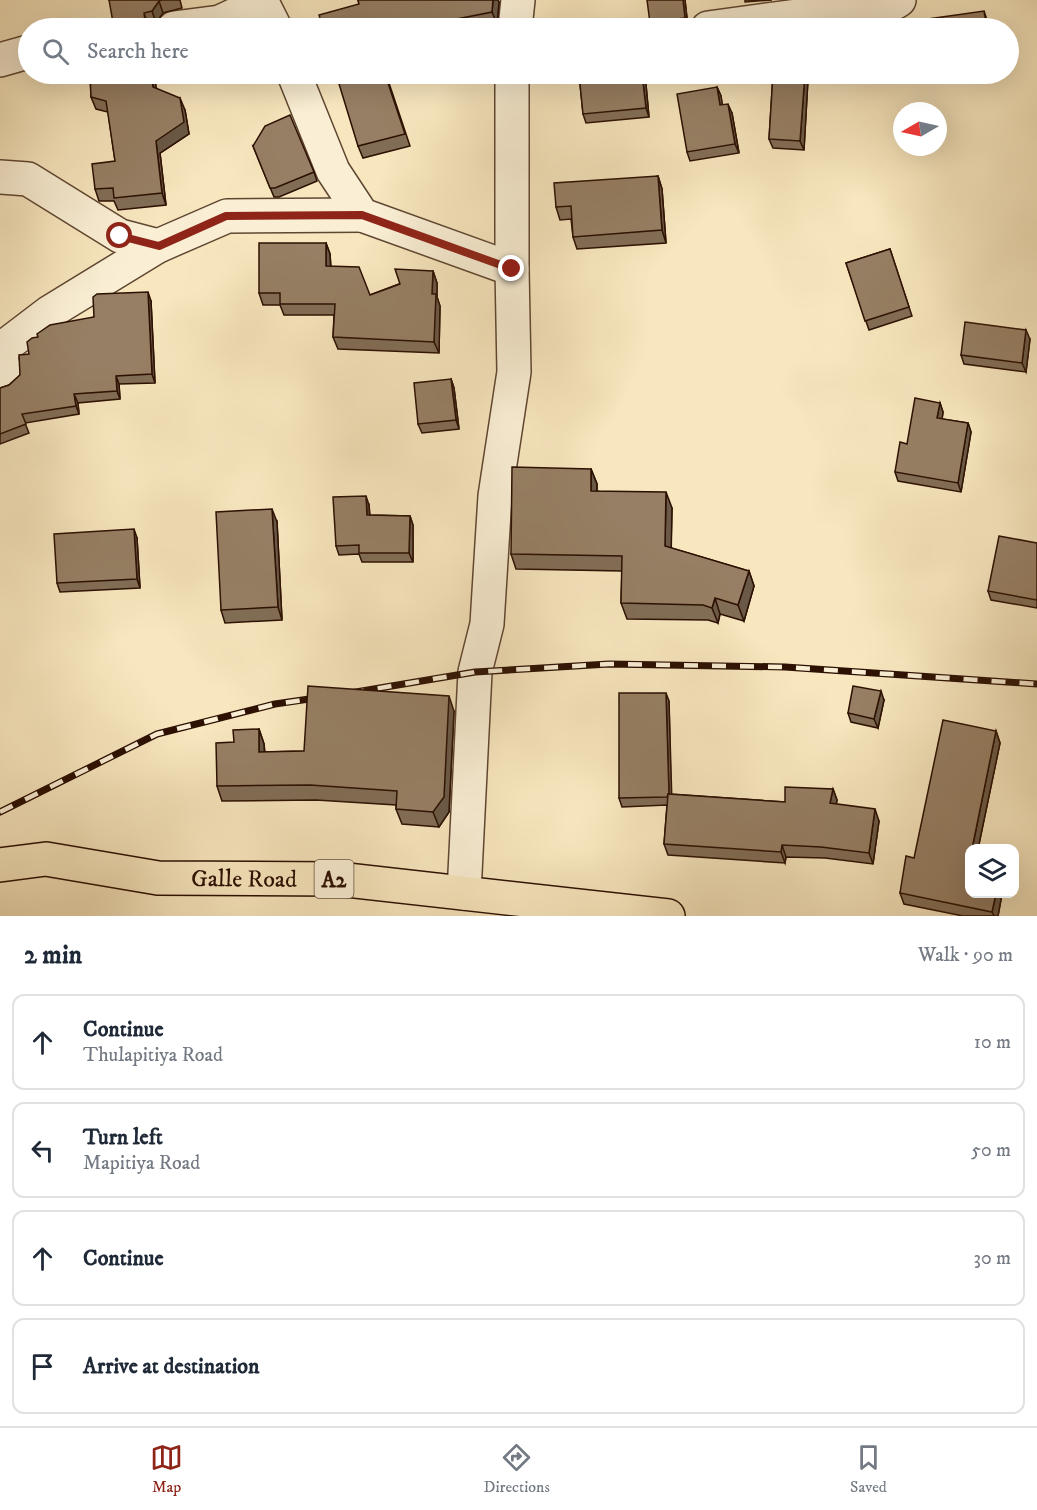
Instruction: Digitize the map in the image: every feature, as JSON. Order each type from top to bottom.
[{"type":"highway","name":"Galle Road","points":[[0,865],[46,859],[158,878],[338,879],[668,916]]},
{"type":"street","points":[[516,18],[518,0]]},
{"type":"street","points":[[782,18],[894,3],[899,0]]},
{"type":"street","points":[[235,18],[266,10]]},
{"type":"street","points":[[0,60],[18,55]]},
{"type":"street","points":[[298,84],[333,171],[362,215]]},
{"type":"street","points":[[464,892],[475,672],[488,624],[495,496],[514,372],[512,84]]},
{"type":"street","points":[[0,177],[28,179],[120,236],[159,246]]},
{"type":"street","points":[[0,379],[5,377],[0,350],[50,312],[159,246],[226,216],[362,215],[512,269]]},
{"type":"building","points":[[109,0],[161,0],[152,11],[144,13],[145,18],[112,18]]},
{"type":"building","points":[[358,0],[493,0],[492,12],[462,18],[320,18],[319,15],[359,4]]},
{"type":"building","points":[[647,0],[683,0],[685,18],[649,18]]},
{"type":"building","points":[[984,11],[985,18],[935,18]]},
{"type":"building","points":[[90,84],[153,84],[153,87],[180,98],[184,122],[156,141],[162,193],[114,198],[113,188],[95,189],[92,164],[115,161],[106,101],[91,97]]},
{"type":"building","points":[[339,84],[388,84],[405,134],[358,146]]},
{"type":"building","points":[[580,84],[643,84],[646,108],[583,114]]},
{"type":"building","points":[[772,84],[804,84],[800,141],[769,139]]},
{"type":"building","points":[[717,87],[720,105],[728,104],[735,144],[687,152],[677,94]]},
{"type":"building","points":[[290,115],[314,172],[270,188],[253,146],[265,126]]},
{"type":"building","points":[[658,176],[662,230],[573,237],[571,206],[556,207],[554,183]]},
{"type":"building","points":[[259,243],[326,243],[326,266],[359,267],[370,295],[400,284],[395,269],[433,271],[432,294],[436,294],[434,342],[333,337],[335,304],[280,304],[280,293],[259,293]]},
{"type":"building","points":[[890,249],[909,307],[865,321],[846,263]]},
{"type":"building","points":[[148,292],[152,374],[116,376],[117,391],[74,394],[76,406],[22,414],[26,424],[0,434],[0,388],[9,385],[20,375],[19,355],[29,354],[27,342],[38,337],[37,334],[50,325],[94,317],[93,297],[97,294]]},
{"type":"building","points":[[965,322],[1026,330],[1022,363],[961,355]]},
{"type":"building","points":[[451,379],[456,420],[418,424],[414,383]]},
{"type":"building","points":[[915,398],[940,403],[937,418],[968,423],[958,483],[895,472],[900,442],[907,444]]},
{"type":"building","points":[[512,467],[591,469],[591,491],[666,492],[665,546],[749,571],[738,605],[715,598],[712,608],[703,605],[621,603],[622,556],[511,554]]},
{"type":"building","points":[[366,496],[367,515],[410,516],[409,553],[359,553],[359,545],[336,546],[333,497]]},
{"type":"building","points":[[272,509],[278,607],[221,610],[216,512]]},
{"type":"building","points":[[134,529],[137,579],[57,583],[54,534]]},
{"type":"building","points":[[999,536],[1037,543],[1037,600],[988,591]]},
{"type":"building","points":[[308,686],[449,696],[444,797],[433,812],[396,809],[397,791],[310,785],[217,786],[216,743],[234,742],[233,730],[259,729],[259,752],[304,751]]},
{"type":"building","points":[[853,686],[881,691],[874,719],[848,713]]},
{"type":"building","points":[[619,693],[666,693],[669,794],[667,797],[619,798]]},
{"type":"building","points":[[943,720],[996,731],[973,844],[965,844],[965,898],[995,898],[992,912],[900,893],[906,856],[914,858]]},
{"type":"building","points":[[785,787],[833,789],[830,803],[875,809],[869,853],[782,845],[781,852],[664,844],[668,794],[785,802]]},
{"type":"railway","points":[[350,693],[475,672],[609,664],[785,667],[1037,684]]},
{"type":"railway","points":[[0,812],[157,734],[275,704],[323,697]]},
{"type":"route","points":[[120,236],[159,246],[226,216],[362,215],[512,269]]}]
